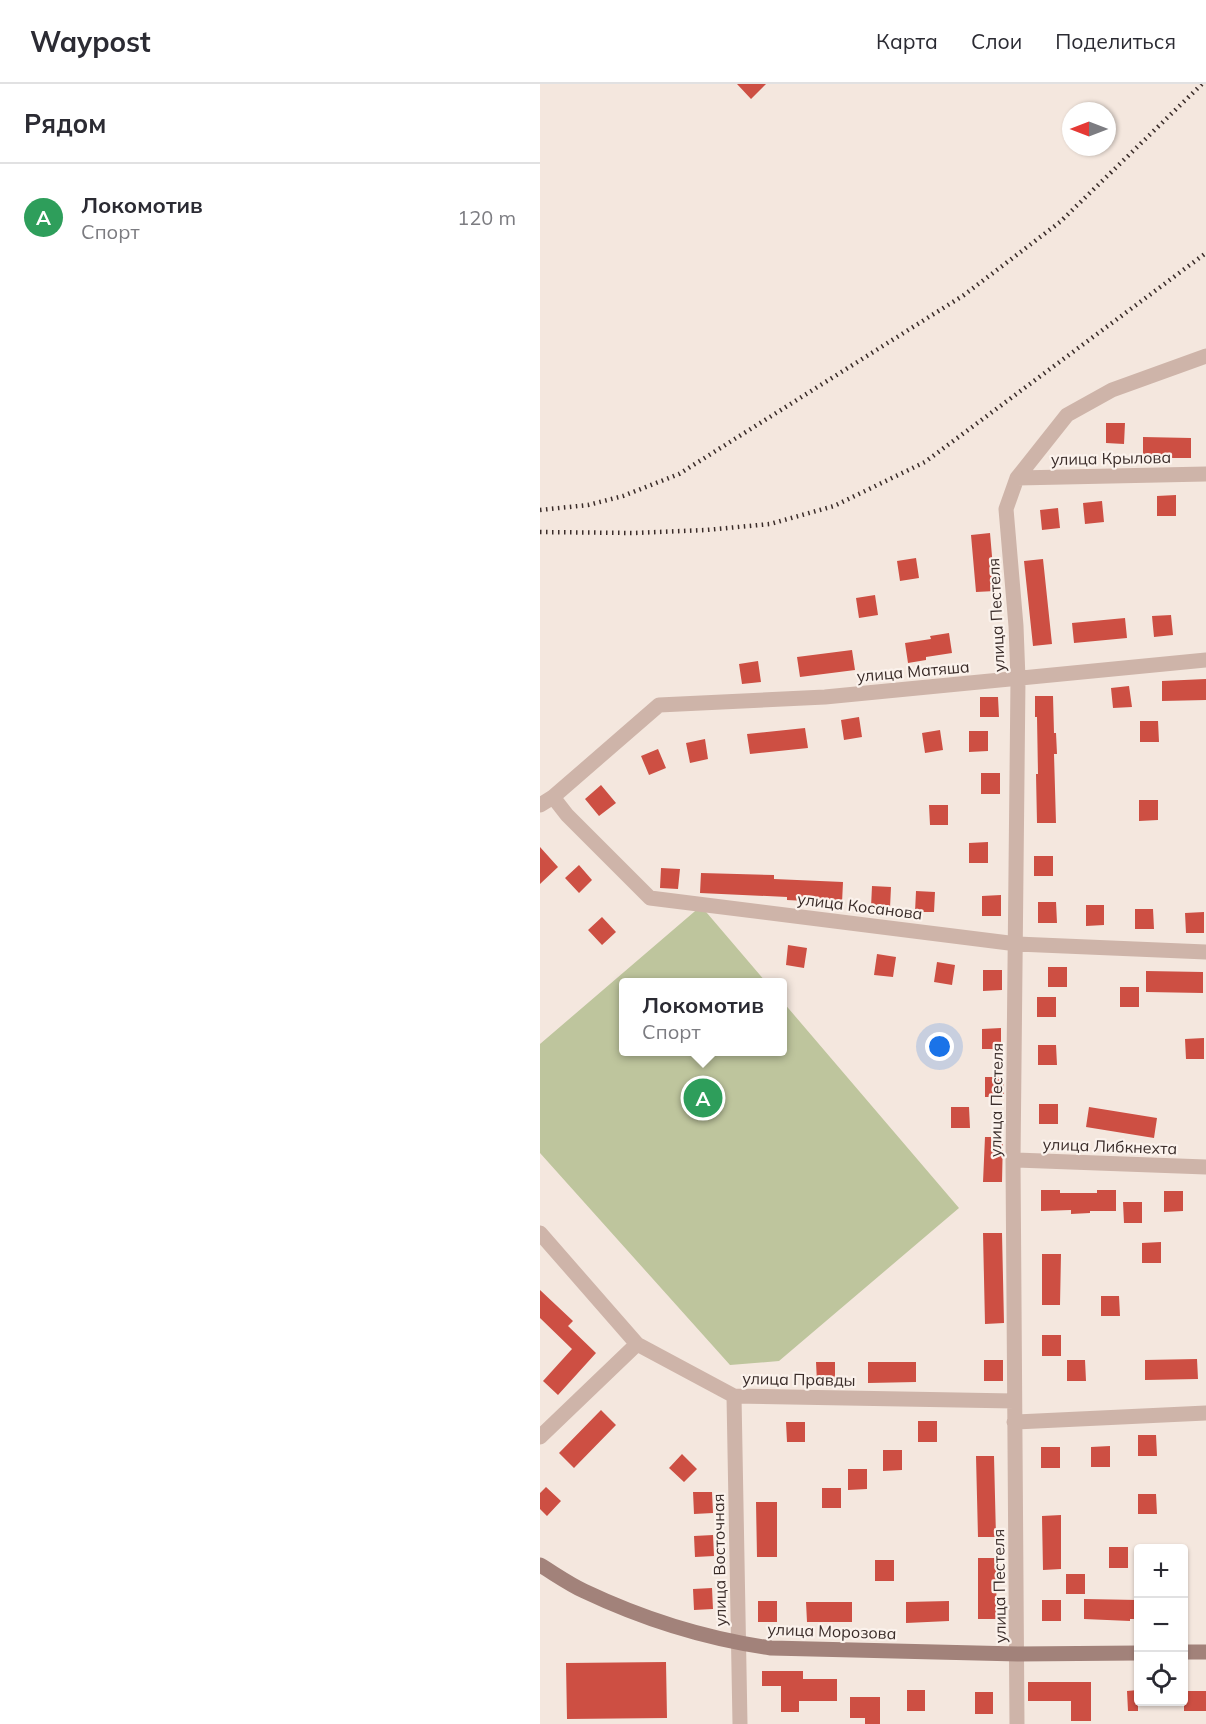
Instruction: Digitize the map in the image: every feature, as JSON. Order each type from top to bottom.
[{"type":"main road","name":"улица Морозова","points":[[540,1565],[582,1590],[643,1616],[739,1644],[771,1648],[1018,1654],[1134,1653]]},
{"type":"main road","points":[[1188,1652],[1206,1652]]},
{"type":"street","name":"улица Пестеля","points":[[1017,1724],[1013,1161],[1018,679],[1006,509],[1017,478],[1067,415],[1112,390],[1206,356]]},
{"type":"street","name":"улица Крылова","points":[[1017,478],[1206,474]]},
{"type":"street","name":"улица Матяша","points":[[547,801],[659,705],[825,697],[1206,660]]},
{"type":"street","name":"улица Косанова","points":[[547,801],[567,815],[650,898],[1017,944],[1206,952]]},
{"type":"street","name":"улица Либкнехта","points":[[1013,1161],[1206,1167]]},
{"type":"street","name":"улица Правды","points":[[540,1233],[637,1344],[734,1396],[1014,1401]]},
{"type":"street","points":[[540,1437],[637,1344]]},
{"type":"street","name":"улица Восточная","points":[[734,1396],[740,1724]]},
{"type":"street","points":[[1014,1422],[1206,1413]]},
{"type":"green space","points":[[701,906],[763,978],[619,978],[619,1056],[787,1056],[787,1007],[959,1208],[779,1361],[730,1365],[540,1153],[540,1044]]},
{"type":"building","points":[[737,84],[766,84],[751,99]]},
{"type":"building","points":[[1106,423],[1125,423],[1124,444],[1106,443]]},
{"type":"building","points":[[1143,437],[1191,438],[1191,458],[1143,458]]},
{"type":"building","points":[[1176,495],[1176,516],[1157,516],[1157,496]]},
{"type":"building","points":[[1102,501],[1104,522],[1085,524],[1083,503]]},
{"type":"building","points":[[1058,508],[1060,528],[1042,530],[1040,510]]},
{"type":"building","points":[[990,533],[995,591],[976,592],[971,535]]},
{"type":"building","points":[[916,558],[919,578],[900,581],[897,561]]},
{"type":"building","points":[[1043,559],[1052,644],[1033,646],[1024,561]]},
{"type":"building","points":[[875,595],[878,615],[859,618],[856,598]]},
{"type":"building","points":[[1171,615],[1173,635],[1154,637],[1152,616]]},
{"type":"building","points":[[1125,618],[1127,638],[1074,643],[1072,623]]},
{"type":"building","points":[[949,633],[952,653],[926,657],[926,660],[908,663],[905,643],[931,639],[930,636]]},
{"type":"building","points":[[852,650],[855,670],[800,677],[797,657]]},
{"type":"building","points":[[758,661],[761,682],[742,684],[739,664]]},
{"type":"building","points":[[1206,679],[1206,700],[1162,701],[1162,681]]},
{"type":"building","points":[[1129,686],[1132,707],[1113,708],[1111,688]]},
{"type":"building","points":[[1035,696],[1053,696],[1057,754],[1054,754],[1056,823],[1037,823]]},
{"type":"building","points":[[980,697],[998,697],[999,717],[980,717]]},
{"type":"building","points":[[859,717],[862,737],[844,740],[841,720]]},
{"type":"building","points":[[1140,721],[1158,721],[1159,742],[1140,742]]},
{"type":"building","points":[[805,728],[808,748],[750,754],[747,734]]},
{"type":"building","points":[[940,730],[943,750],[925,753],[922,733]]},
{"type":"building","points":[[969,731],[988,731],[988,751],[969,752]]},
{"type":"building","points":[[705,739],[708,759],[690,763],[686,743]]},
{"type":"building","points":[[658,749],[666,768],[649,775],[641,756]]},
{"type":"building","points":[[981,773],[1000,773],[1000,794],[981,794]]},
{"type":"building","points":[[601,785],[616,803],[599,816],[585,799]]},
{"type":"building","points":[[1139,800],[1158,800],[1158,820],[1139,821]]},
{"type":"building","points":[[929,805],[948,805],[948,825],[930,825]]},
{"type":"building","points":[[988,842],[988,863],[969,863],[969,843]]},
{"type":"building","points":[[540,847],[558,867],[540,884]]},
{"type":"building","points":[[1034,856],[1053,856],[1053,876],[1034,876]]},
{"type":"building","points":[[579,865],[592,880],[579,893],[565,878]]},
{"type":"building","points":[[661,868],[680,869],[678,889],[660,888]]},
{"type":"building","points":[[701,873],[774,875],[774,879],[843,882],[842,903],[787,900],[787,897],[700,893]]},
{"type":"building","points":[[872,886],[891,887],[890,908],[871,907]]},
{"type":"building","points":[[916,891],[935,892],[934,912],[915,912]]},
{"type":"building","points":[[1001,895],[1001,916],[982,916],[982,896]]},
{"type":"building","points":[[1038,902],[1056,902],[1057,923],[1038,923]]},
{"type":"building","points":[[1086,905],[1104,905],[1104,925],[1086,926]]},
{"type":"building","points":[[1135,909],[1153,909],[1154,929],[1135,929]]},
{"type":"building","points":[[1204,912],[1204,933],[1186,933],[1185,913]]},
{"type":"building","points":[[602,917],[616,932],[602,945],[588,930]]},
{"type":"building","points":[[788,945],[807,948],[804,968],[786,965]]},
{"type":"building","points":[[877,954],[896,957],[893,977],[874,975]]},
{"type":"building","points":[[937,962],[955,965],[952,985],[934,982]]},
{"type":"building","points":[[1048,967],[1067,967],[1067,987],[1048,987]]},
{"type":"building","points":[[983,970],[1002,970],[1002,990],[983,991]]},
{"type":"building","points":[[1146,971],[1203,972],[1203,993],[1146,992]]},
{"type":"building","points":[[1120,987],[1139,987],[1139,1007],[1120,1007]]},
{"type":"building","points":[[1037,997],[1056,997],[1056,1017],[1037,1017]]},
{"type":"building","points":[[1001,1028],[1001,1049],[982,1049],[982,1029]]},
{"type":"building","points":[[1204,1038],[1204,1059],[1186,1059],[1185,1039]]},
{"type":"building","points":[[1038,1045],[1056,1045],[1057,1065],[1038,1065]]},
{"type":"building","points":[[985,1077],[1003,1077],[1004,1097],[985,1097]]},
{"type":"building","points":[[1039,1104],[1058,1104],[1058,1124],[1039,1124]]},
{"type":"building","points":[[951,1107],[969,1107],[970,1128],[951,1128]]},
{"type":"building","points":[[1089,1107],[1157,1118],[1154,1138],[1086,1127]]},
{"type":"building","points":[[985,1137],[1003,1137],[1002,1182],[983,1182]]},
{"type":"building","points":[[1041,1190],[1060,1190],[1060,1193],[1097,1193],[1097,1190],[1116,1190],[1116,1211],[1071,1214],[1071,1210],[1041,1211]]},
{"type":"building","points":[[1164,1191],[1183,1191],[1183,1211],[1164,1212]]},
{"type":"building","points":[[1123,1202],[1142,1202],[1142,1223],[1124,1223]]},
{"type":"building","points":[[983,1233],[1002,1233],[1004,1323],[985,1324]]},
{"type":"building","points":[[1161,1242],[1161,1263],[1142,1263],[1142,1243]]},
{"type":"building","points":[[1042,1254],[1061,1254],[1060,1305],[1042,1305]]},
{"type":"building","points":[[540,1290],[573,1321],[568,1326],[596,1353],[558,1395],[543,1381],[572,1349],[540,1318]]},
{"type":"building","points":[[1101,1296],[1119,1296],[1120,1316],[1101,1316]]},
{"type":"building","points":[[1042,1335],[1061,1335],[1061,1356],[1042,1356]]},
{"type":"building","points":[[1197,1359],[1198,1379],[1145,1380],[1145,1360]]},
{"type":"building","points":[[984,1360],[1003,1360],[1003,1381],[984,1381]]},
{"type":"building","points":[[1067,1360],[1085,1360],[1086,1381],[1067,1381]]},
{"type":"building","points":[[816,1362],[835,1362],[835,1382],[817,1382]]},
{"type":"building","points":[[868,1362],[916,1362],[916,1382],[868,1383]]},
{"type":"building","points":[[601,1410],[616,1425],[574,1468],[559,1453]]},
{"type":"building","points":[[918,1421],[937,1421],[937,1442],[918,1442]]},
{"type":"building","points":[[786,1422],[805,1422],[805,1442],[787,1442]]},
{"type":"building","points":[[1138,1435],[1156,1435],[1157,1456],[1138,1456]]},
{"type":"building","points":[[1110,1446],[1110,1467],[1091,1467],[1091,1447]]},
{"type":"building","points":[[1041,1447],[1060,1447],[1060,1468],[1041,1468]]},
{"type":"building","points":[[883,1450],[902,1450],[902,1470],[883,1471]]},
{"type":"building","points":[[682,1454],[697,1469],[684,1482],[669,1468]]},
{"type":"building","points":[[976,1456],[994,1456],[996,1537],[978,1537]]},
{"type":"building","points":[[848,1469],[867,1469],[867,1489],[848,1490]]},
{"type":"building","points":[[546,1487],[561,1501],[547,1516],[540,1509],[540,1493]]},
{"type":"building","points":[[822,1488],[841,1488],[841,1508],[822,1508]]},
{"type":"building","points":[[693,1492],[712,1492],[713,1513],[694,1514]]},
{"type":"building","points":[[1138,1494],[1156,1494],[1157,1514],[1138,1514]]},
{"type":"building","points":[[756,1502],[777,1502],[777,1557],[757,1557]]},
{"type":"building","points":[[1061,1515],[1061,1569],[1043,1570],[1042,1516]]},
{"type":"building","points":[[713,1535],[714,1556],[695,1557],[694,1536]]},
{"type":"building","points":[[1109,1547],[1128,1547],[1128,1568],[1109,1568]]},
{"type":"building","points":[[978,1558],[997,1558],[996,1619],[978,1619]]},
{"type":"building","points":[[875,1560],[894,1560],[894,1581],[875,1581]]},
{"type":"building","points":[[1066,1574],[1085,1574],[1085,1594],[1066,1594]]},
{"type":"building","points":[[712,1588],[713,1609],[694,1610],[693,1589]]},
{"type":"building","points":[[1084,1599],[1134,1600],[1134,1619],[1130,1621],[1084,1619]]},
{"type":"building","points":[[1042,1600],[1061,1600],[1061,1621],[1042,1621]]},
{"type":"building","points":[[758,1601],[777,1601],[777,1622],[758,1622]]},
{"type":"building","points":[[949,1601],[949,1621],[906,1623],[906,1602]]},
{"type":"building","points":[[806,1602],[852,1602],[852,1622],[807,1622]]},
{"type":"building","points":[[666,1662],[667,1718],[567,1719],[566,1663]]},
{"type":"building","points":[[762,1671],[803,1671],[803,1679],[837,1679],[837,1701],[799,1701],[799,1712],[781,1712],[781,1686],[762,1686]]},
{"type":"building","points":[[1028,1682],[1091,1682],[1091,1721],[1071,1721],[1071,1701],[1028,1701]]},
{"type":"building","points":[[907,1690],[925,1690],[925,1711],[907,1711]]},
{"type":"building","points":[[1134,1690],[1134,1706],[1138,1706],[1138,1711],[1128,1711],[1127,1691]]},
{"type":"building","points":[[1188,1691],[1206,1691],[1206,1711],[1184,1711],[1184,1706],[1188,1706]]},
{"type":"building","points":[[975,1692],[993,1692],[993,1714],[975,1714]]},
{"type":"building","points":[[850,1697],[880,1697],[880,1724],[865,1724],[865,1718],[850,1718]]},
{"type":"railway","points":[[540,510],[588,505],[623,496],[679,474],[964,295],[1060,222],[1202,84]]},
{"type":"railway","points":[[540,532],[633,533],[706,530],[770,524],[834,506],[925,462],[1206,253]]},
{"type":"place","name":"Локомотив","points":[[703,1098]]}]
